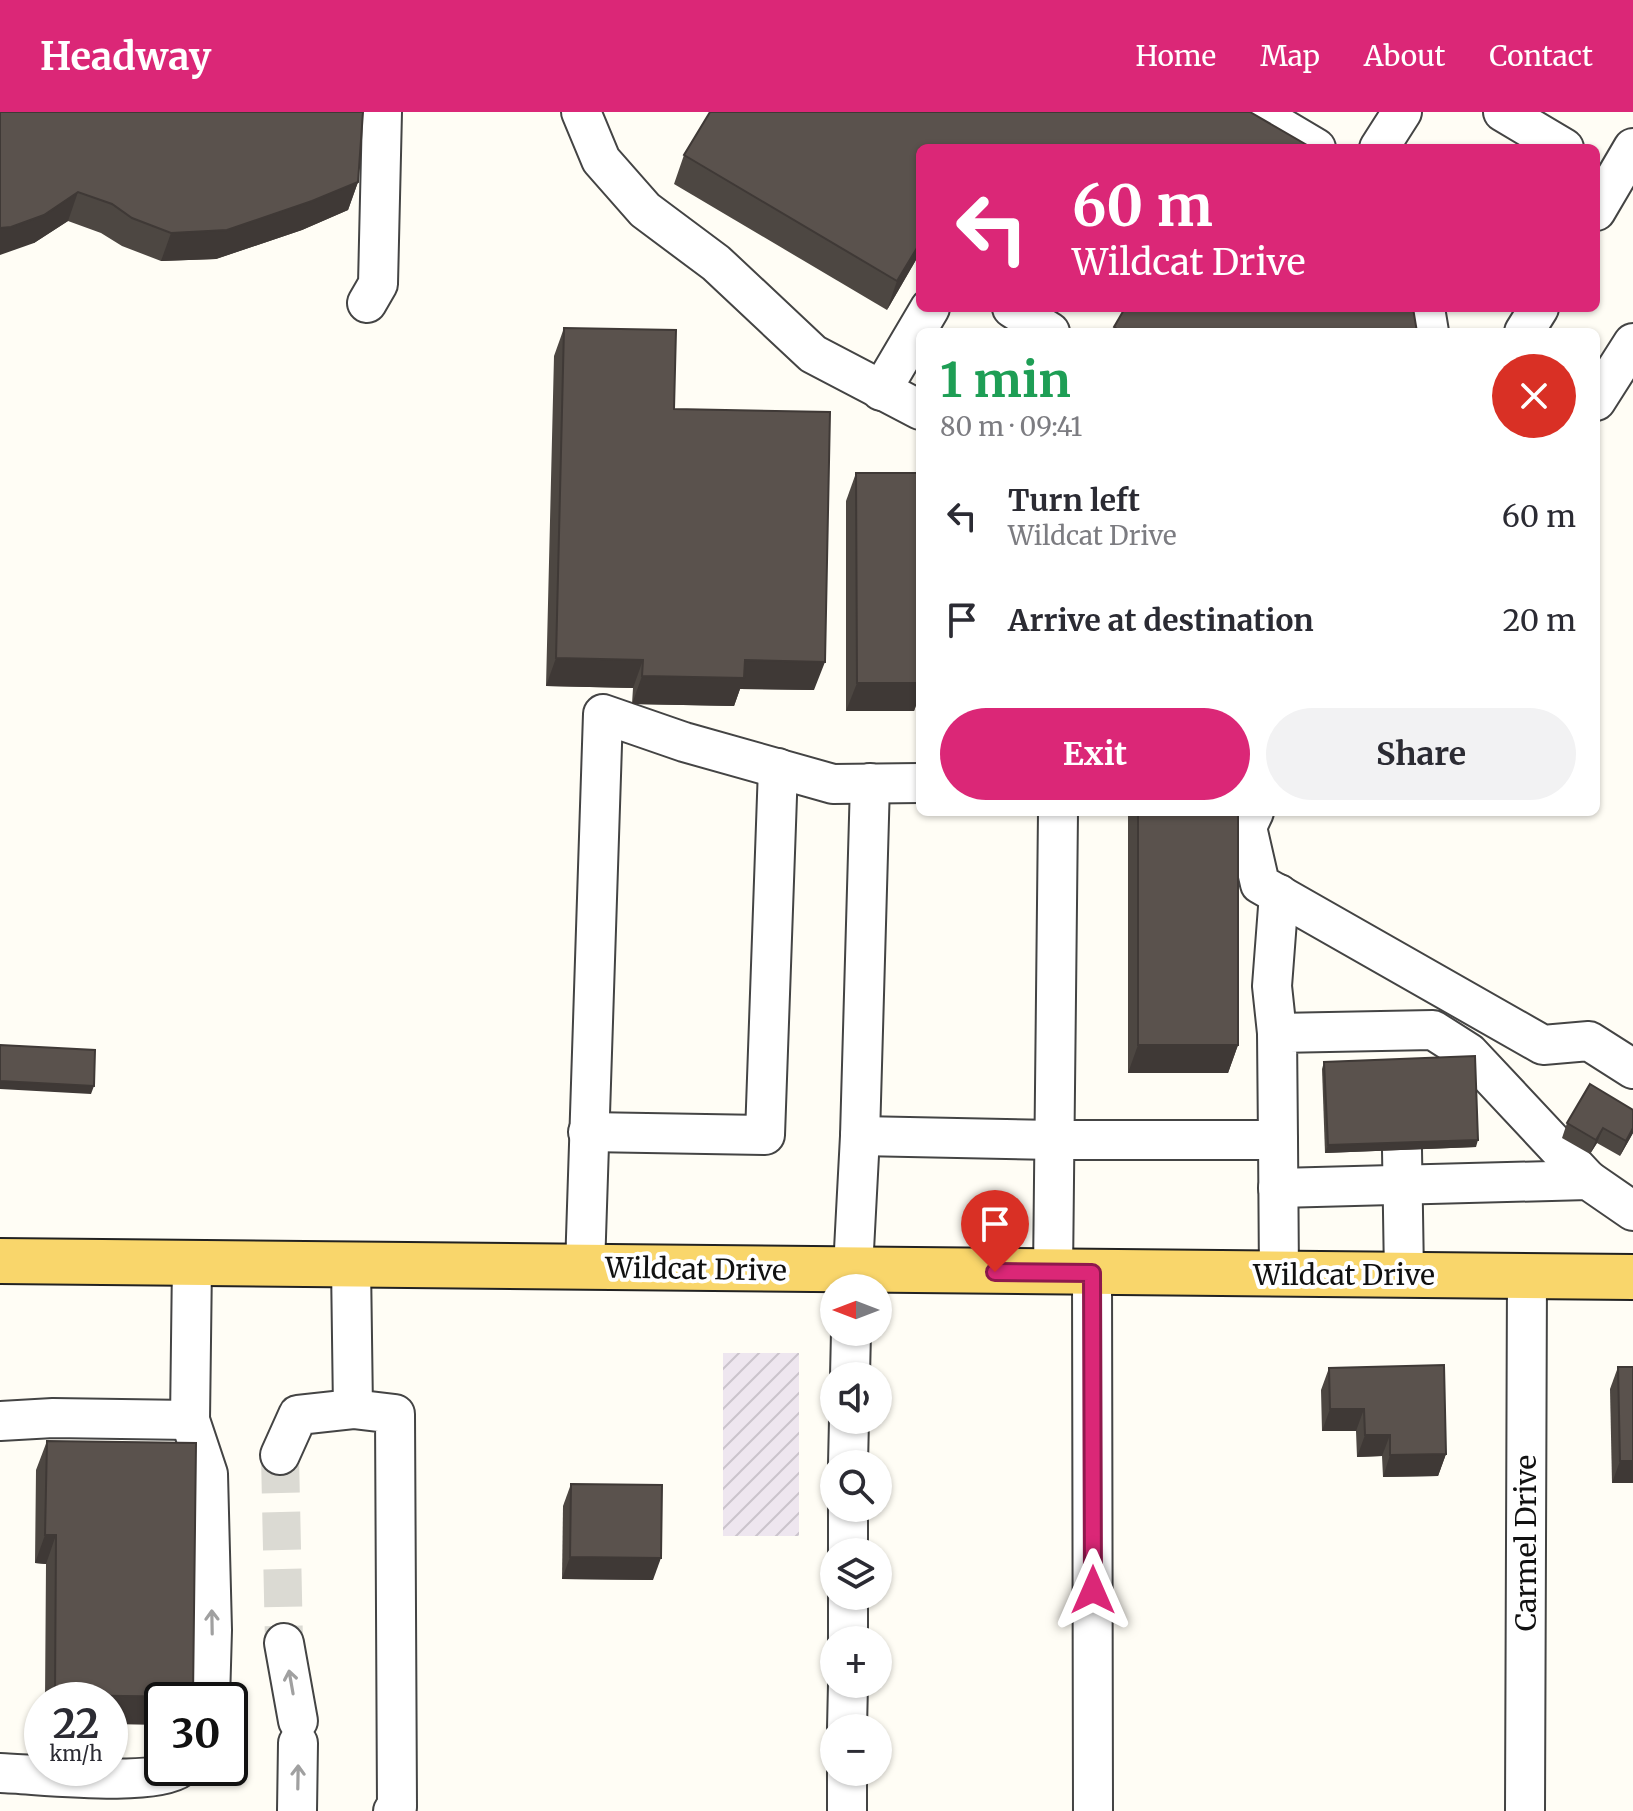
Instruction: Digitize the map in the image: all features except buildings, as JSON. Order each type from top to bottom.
[{"type":"main road","name":"Wildcat Drive","points":[[0,1261],[585,1268],[820,1278]]},
{"type":"main road","name":"Wildcat Drive","points":[[892,1278],[1072,1273],[1633,1277]]},
{"type":"street","points":[[367,303],[378,284],[382,112]]},
{"type":"street","points":[[581,112],[601,160],[645,210],[716,263],[813,354],[916,408]]},
{"type":"street","points":[[1255,112],[1309,144]]},
{"type":"street","points":[[1382,144],[1402,112]]},
{"type":"street","points":[[1503,112],[1557,144]]},
{"type":"street","points":[[1600,201],[1615,164]]},
{"type":"street","points":[[1018,312],[1044,328]]},
{"type":"street","points":[[881,391],[916,332]]},
{"type":"street","points":[[1600,395],[1633,343]]},
{"type":"street","points":[[585,1268],[603,714],[684,742],[833,784],[916,783]]},
{"type":"street","points":[[588,1132],[765,1135],[778,768]]},
{"type":"street","points":[[852,1274],[860,1136],[870,783]]},
{"type":"street","points":[[1058,816],[1054,1140],[1072,1273],[1093,1811]]},
{"type":"street","points":[[1252,816],[1247,827],[1260,884],[1543,1045],[1589,1041],[1631,1064]]},
{"type":"street","points":[[1279,894],[1272,986],[1277,1033],[1279,1275]]},
{"type":"street","points":[[1277,1033],[1400,1048],[1433,1030],[1469,1053],[1588,1180],[1633,1211]]},
{"type":"street","points":[[860,1136],[1278,1140]]},
{"type":"street","points":[[1278,1188],[1403,1167],[1588,1180]]},
{"type":"street","points":[[1403,1167],[1404,1275]]},
{"type":"street","points":[[192,1263],[190,1420],[208,1474],[211,1682]]},
{"type":"street","points":[[351,1265],[353,1409]]},
{"type":"street","name":"Carmel Drive","points":[[1525,1811],[1527,1276]]},
{"type":"street","points":[[280,1455],[298,1415],[353,1409],[395,1414],[397,1807],[393,1811]]},
{"type":"street","points":[[0,1421],[53,1418],[190,1420]]},
{"type":"street","points":[[284,1643],[298,1732],[297,1811]]},
{"type":"street","points":[[0,1773],[144,1779]]},
{"type":"street","points":[[847,1786],[847,1811]]},
{"type":"shaded area","points":[[723,1353],[799,1353],[799,1536],[723,1536]]},
{"type":"tunnel","points":[[280,1455],[284,1643]]},
{"type":"route","points":[[995,1272],[1092,1273],[1093,1590]]}]
